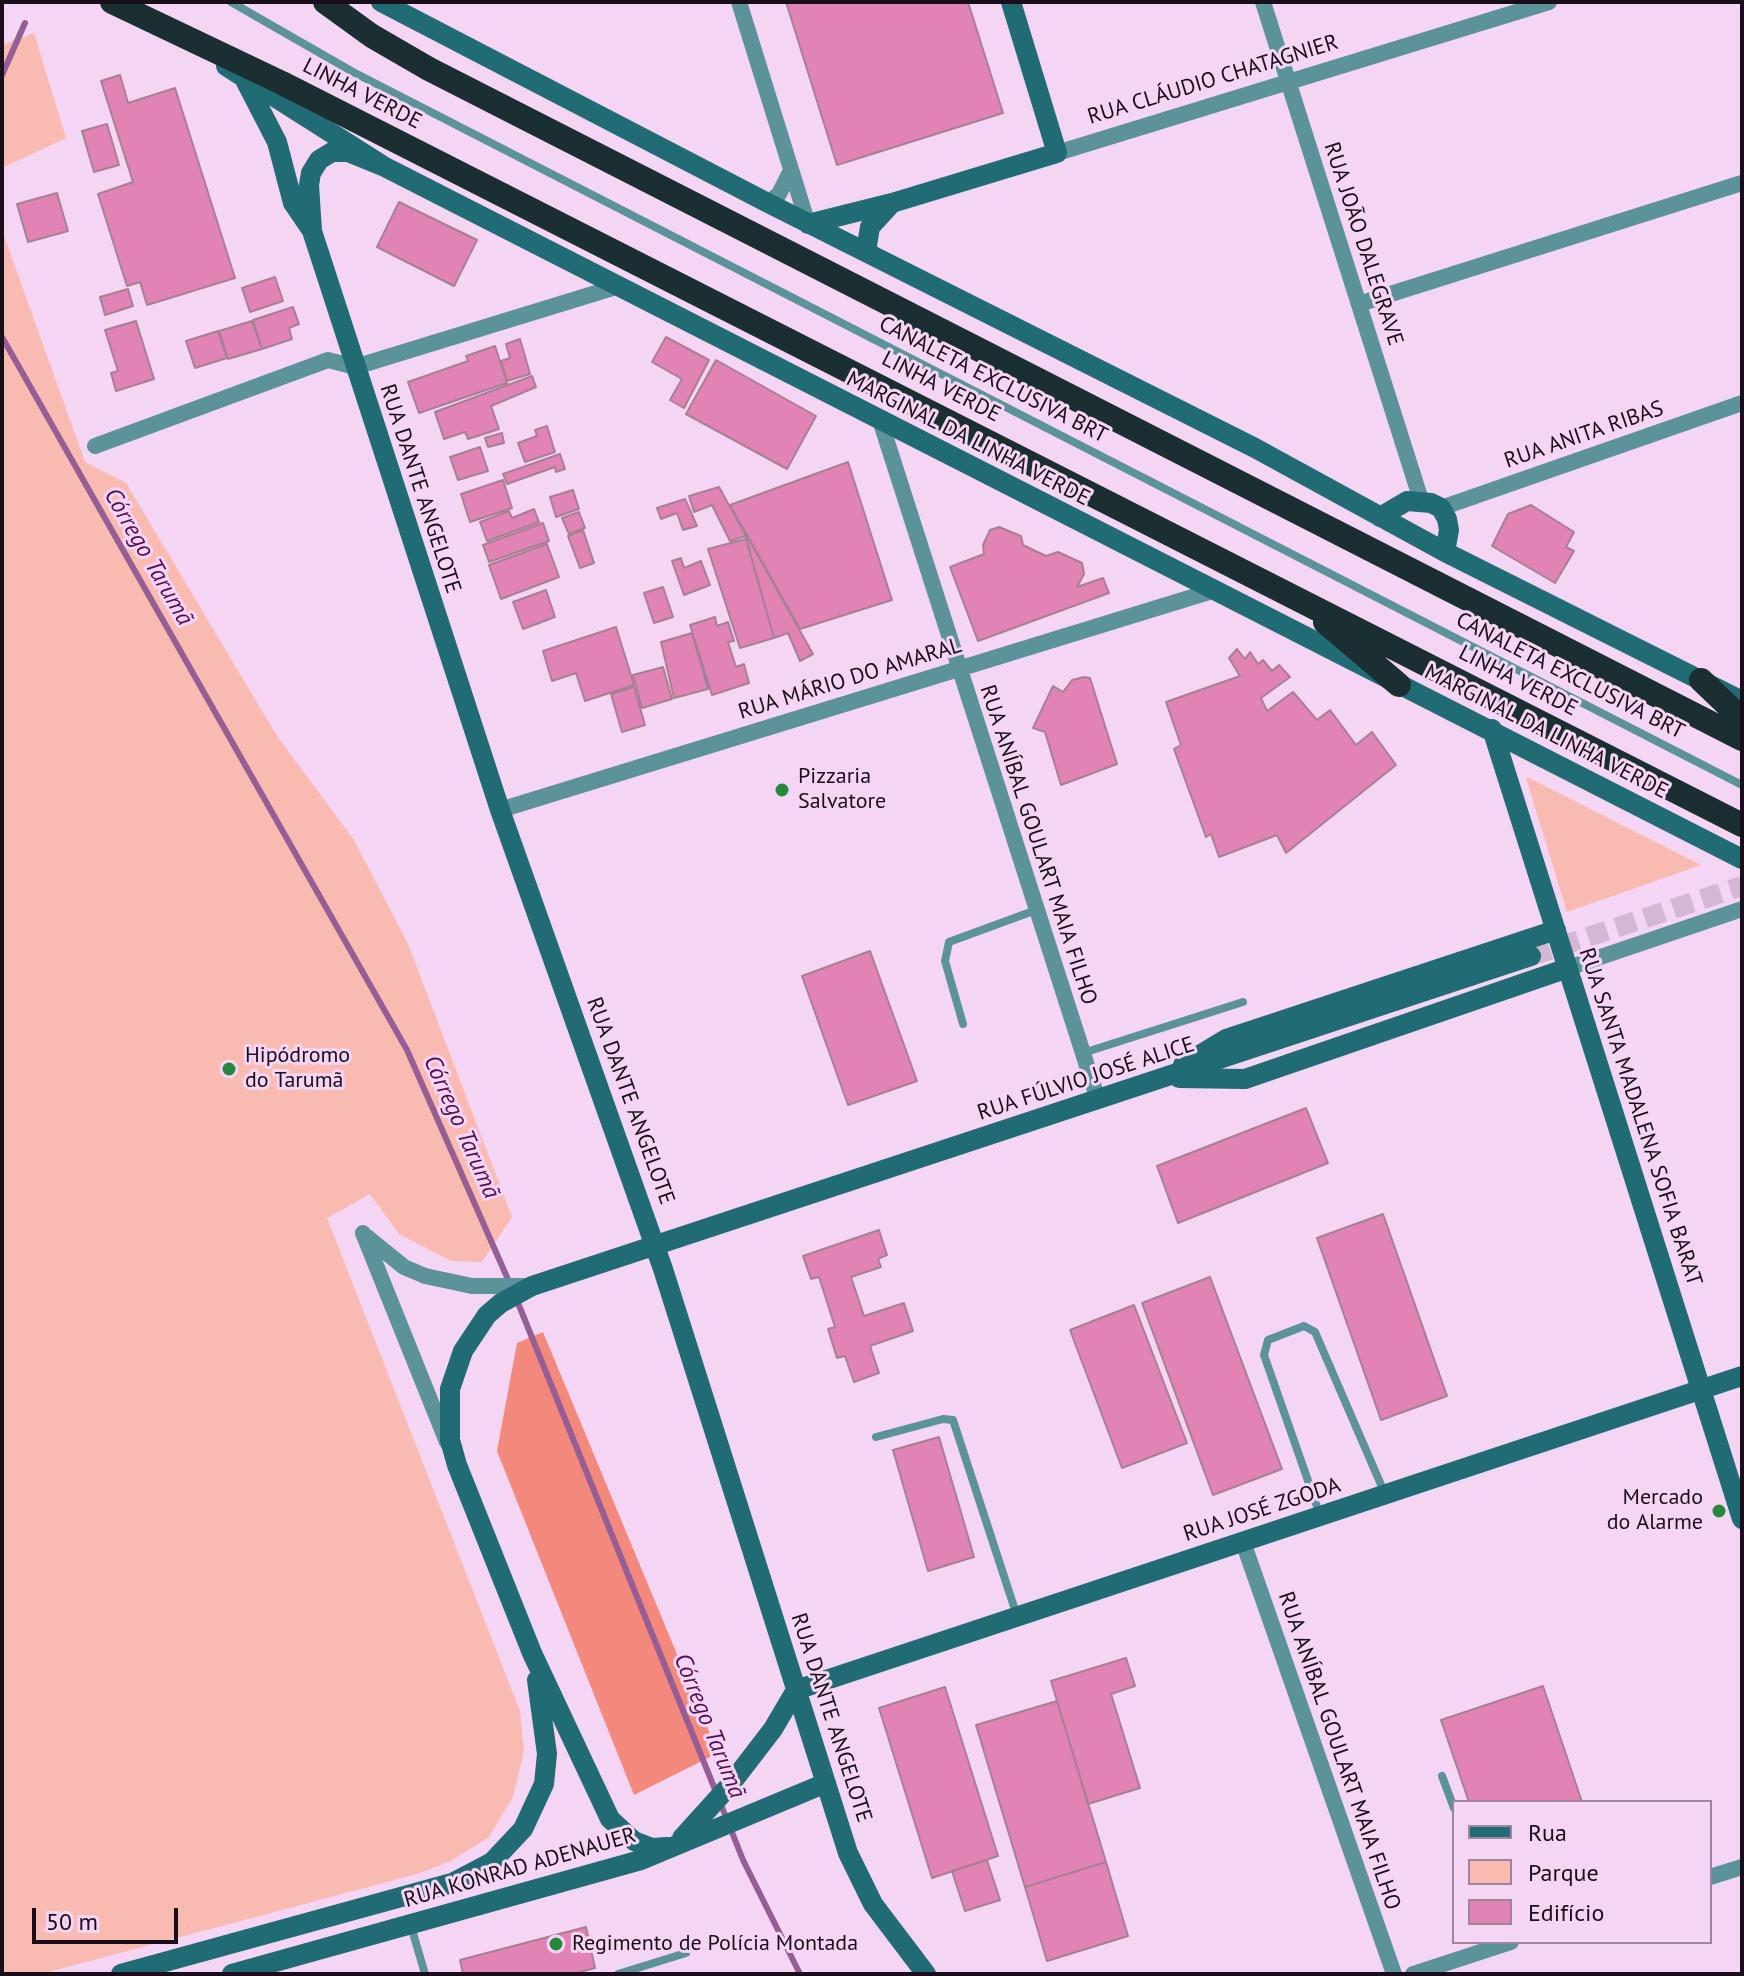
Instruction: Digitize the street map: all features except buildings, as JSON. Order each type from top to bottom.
[{"type":"highway","name":"LINHA VERDE","points":[[112,2],[282,83],[1293,594],[1742,825]]},
{"type":"highway","points":[[325,2],[381,42],[429,69],[1742,739]]},
{"type":"highway","points":[[1293,594],[1399,685]]},
{"type":"highway","points":[[1701,680],[1742,719]]},
{"type":"main road","points":[[381,2],[808,224],[1255,448],[1445,552],[1742,701]]},
{"type":"main road","points":[[1011,2],[1057,153]]},
{"type":"main road","name":"MARGINAL DA LINHA VERDE","points":[[186,39],[385,167],[1742,859]]},
{"type":"main road","name":"RUA DANTE ANGELOTE","points":[[243,77],[277,142],[293,203],[312,231]]},
{"type":"main road","name":"RUA DANTE ANGELOTE","points":[[385,167],[348,152],[326,153],[311,173],[312,231],[500,810],[655,1245],[859,1878],[873,1904],[926,1974]]},
{"type":"main road","name":"RUA CLÁUDIO CHATAGNIER","points":[[808,224],[892,203],[1057,153]]},
{"type":"main road","points":[[866,251],[870,227],[892,203]]},
{"type":"main road","points":[[1380,517],[1407,501],[1421,500],[1441,508],[1449,530],[1445,552]]},
{"type":"main road","name":"RUA SANTA MADALENA SOFIA BARAT","points":[[1492,729],[1742,1519]]},
{"type":"main road","points":[[1167,1077],[1226,1039],[1556,930]]},
{"type":"main road","name":"RUA FÚLVIO JOSÉ ALICE","points":[[532,1653],[457,1465],[448,1412],[454,1370],[474,1331],[498,1295],[1531,956]]},
{"type":"main road","points":[[1167,1077],[1245,1079],[1568,968]]},
{"type":"main road","name":"RUA JOSÉ ZGODA","points":[[796,1690],[1742,1376]]},
{"type":"main road","points":[[532,1653],[610,1819],[634,1841],[652,1848],[671,1846]]},
{"type":"main road","name":"RUA KONRAD ADENAUER","points":[[121,1974],[452,1883],[492,1862],[523,1829],[544,1784],[547,1754],[545,1720],[532,1653]]},
{"type":"main road","name":"RUA KONRAD ADENAUER","points":[[246,1972],[613,1869],[671,1846],[706,1822],[773,1729],[796,1690]]},
{"type":"main road","points":[[706,1822],[744,1815],[826,1783]]},
{"type":"street","points":[[739,2],[808,224]]},
{"type":"street","name":"RUA JOÃO DALEGRAVE","points":[[1263,2],[1421,500]]},
{"type":"street","name":"RUA CLÁUDIO CHATAGNIER","points":[[1057,153],[1549,2]]},
{"type":"street","points":[[768,203],[779,194],[791,170]]},
{"type":"street","points":[[1359,304],[1742,183]]},
{"type":"street","points":[[95,446],[328,360],[355,367],[619,286]]},
{"type":"street","name":"RUA ANITA RIBAS","points":[[1441,508],[1742,403]]},
{"type":"street","name":"RUA ANÍBAL GOULART MAIA FILHO","points":[[880,420],[1098,1100]]},
{"type":"street","name":"RUA MÁRIO DO AMARAL","points":[[500,810],[1212,591]]},
{"type":"street","points":[[1568,968],[1742,909]]},
{"type":"street","points":[[457,1465],[363,1233],[393,1259],[425,1276],[498,1295]]},
{"type":"street","name":"RUA ANÍBAL GOULART MAIA FILHO","points":[[1243,1542],[1394,1974]]},
{"type":"street","points":[[1712,1876],[1742,1867]]},
{"type":"street","points":[[1413,1974],[1505,1944]]},
{"type":"lane","name":"CANALETA EXCLUSIVA BRT","points":[[231,2],[368,79],[1742,785]]},
{"type":"lane","points":[[963,1024],[945,961],[949,942],[1036,910]]},
{"type":"lane","points":[[1083,1053],[1243,1002]]},
{"type":"lane","points":[[1320,1516],[1264,1355],[1268,1340],[1304,1326],[1315,1332],[1386,1494]]},
{"type":"lane","points":[[876,1437],[943,1419],[953,1420],[959,1428],[1017,1616]]},
{"type":"lane","points":[[1442,1776],[1452,1803]]},
{"type":"lane","points":[[410,1925],[425,1974]]},
{"type":"lane","points":[[618,1974],[686,1953]]},
{"type":"green space","points":[[34,33],[66,138],[2,168],[2,45]]},
{"type":"green space","name":"Hipódromo do Tarumã","points":[[2,230],[85,462],[126,483],[277,736],[354,840],[408,944],[512,1217],[482,1262],[451,1261],[399,1234],[370,1194],[327,1218],[520,1711],[524,1751],[513,1797],[489,1837],[451,1861],[417,1874],[41,1974],[2,1974]]},
{"type":"green space","points":[[1526,778],[1529,778],[1701,865],[1567,912]]},
{"type":"shaded area","points":[[543,1332],[718,1753],[634,1795],[497,1451],[517,1343]]},
{"type":"waterway","name":"Córrego Tarumã","points":[[2,75],[25,23]]},
{"type":"waterway","name":"Córrego Tarumã","points":[[2,337],[407,1050],[510,1284]]},
{"type":"waterway","name":"Córrego Tarumã","points":[[516,1298],[716,1792]]},
{"type":"waterway","name":"Córrego Tarumã","points":[[720,1802],[743,1860],[800,1974]]},
{"type":"tunnel","points":[[1531,956],[1742,886]]},
{"type":"place","name":"Pizzaria Salvatore","points":[[782,790]]},
{"type":"place","name":"Hipódromo do Tarumã","points":[[229,1069]]},
{"type":"place","name":"Mercado do Alarme","points":[[1719,1511]]},
{"type":"place","name":"Regimento de Polícia Montada","points":[[556,1944]]}]
